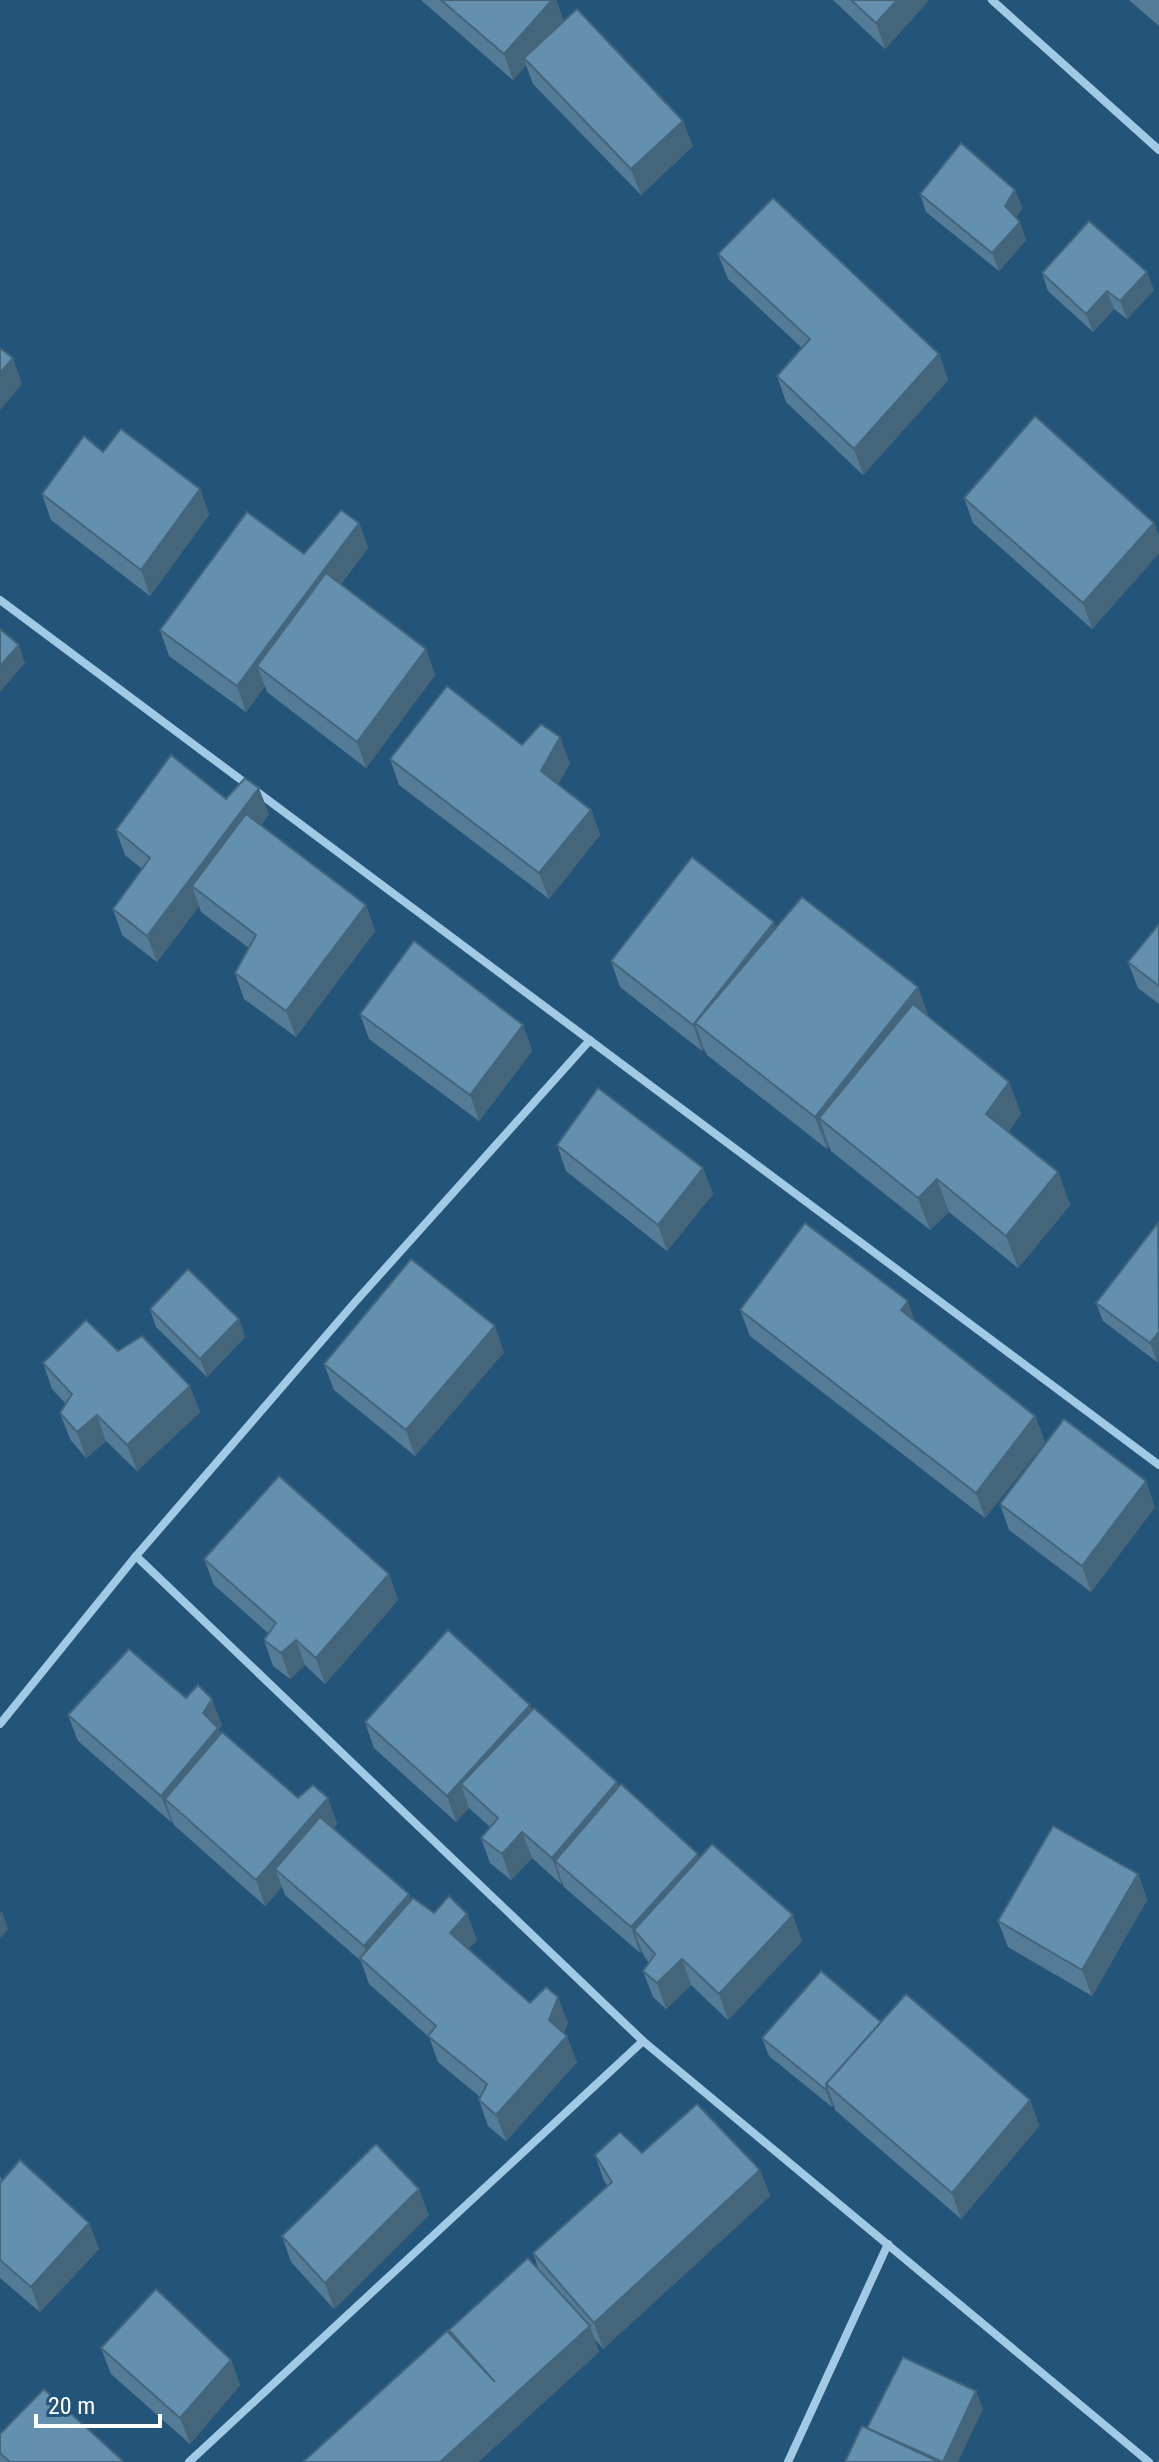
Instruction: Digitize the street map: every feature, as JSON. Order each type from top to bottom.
[{"type":"street","points":[[992,0],[1159,150]]},
{"type":"street","points":[[0,600],[1159,1465]]},
{"type":"street","points":[[0,1724],[136,1556],[356,1301],[590,1040]]},
{"type":"street","points":[[136,1556],[643,2041],[1149,2462]]},
{"type":"street","points":[[189,2462],[643,2041]]},
{"type":"street","points":[[788,2462],[888,2244]]},
{"type":"building","points":[[441,0],[552,0],[504,54]]},
{"type":"building","points":[[851,0],[897,0],[876,23]]},
{"type":"building","points":[[577,9],[683,121],[631,169],[524,58]]},
{"type":"building","points":[[961,143],[1015,190],[1005,206],[1020,222],[992,253],[920,194]]},
{"type":"building","points":[[773,198],[939,354],[854,449],[777,376],[810,339],[718,254]]},
{"type":"building","points":[[1089,221],[1147,272],[1120,301],[1107,291],[1086,314],[1042,273]]},
{"type":"building","points":[[0,348],[13,358],[0,373]]},
{"type":"building","points":[[1035,416],[1154,523],[1083,603],[964,498]]},
{"type":"building","points":[[121,429],[200,489],[141,570],[42,494],[84,436],[103,452]]},
{"type":"building","points":[[341,510],[359,523],[237,686],[160,630],[247,512],[304,554]]},
{"type":"building","points":[[326,573],[426,649],[357,742],[257,666]]},
{"type":"building","points":[[0,629],[19,645],[0,666]]},
{"type":"building","points":[[447,686],[522,745],[541,724],[560,737],[541,771],[591,810],[539,873],[390,759]]},
{"type":"building","points":[[171,755],[226,799],[245,778],[259,788],[147,936],[113,909],[150,858],[116,830]]},
{"type":"building","points":[[246,814],[366,905],[286,1011],[235,973],[256,935],[192,886]]},
{"type":"building","points":[[692,857],[774,922],[693,1025],[611,961]]},
{"type":"building","points":[[802,897],[918,987],[815,1117],[695,1023]]},
{"type":"building","points":[[1159,924],[1159,986],[1128,962]]},
{"type":"building","points":[[414,941],[523,1025],[470,1095],[360,1014]]},
{"type":"building","points":[[913,1004],[1009,1082],[986,1114],[1058,1172],[1006,1236],[937,1179],[918,1198],[819,1118]]},
{"type":"building","points":[[598,1088],[703,1168],[658,1225],[557,1145]]},
{"type":"building","points":[[805,1223],[908,1301],[901,1310],[1035,1416],[976,1493],[740,1310]]},
{"type":"building","points":[[1158,1223],[1159,1332],[1150,1343],[1096,1303]]},
{"type":"building","points":[[411,1259],[495,1326],[406,1430],[324,1364]]},
{"type":"building","points":[[188,1269],[239,1319],[200,1359],[150,1309]]},
{"type":"building","points":[[86,1320],[118,1351],[142,1336],[190,1386],[127,1445],[97,1415],[77,1432],[60,1413],[72,1394],[43,1363]]},
{"type":"building","points":[[1064,1419],[1146,1481],[1082,1566],[1000,1504]]},
{"type":"building","points":[[279,1476],[389,1574],[316,1658],[296,1640],[281,1653],[264,1640],[276,1623],[204,1559]]},
{"type":"building","points":[[448,1630],[530,1705],[447,1796],[365,1722]]},
{"type":"building","points":[[129,1649],[186,1698],[198,1685],[212,1699],[203,1713],[218,1728],[161,1796],[68,1715]]},
{"type":"building","points":[[534,1708],[617,1782],[552,1858],[522,1832],[502,1854],[481,1838],[498,1818],[461,1784]]},
{"type":"building","points":[[222,1732],[298,1798],[313,1785],[328,1798],[256,1880],[165,1799]]},
{"type":"building","points":[[621,1784],[698,1854],[631,1927],[555,1861]]},
{"type":"building","points":[[320,1817],[409,1894],[364,1946],[275,1869]]},
{"type":"building","points":[[1053,1826],[1138,1874],[1082,1970],[998,1921]]},
{"type":"building","points":[[712,1844],[793,1915],[719,1994],[682,1959],[657,1983],[643,1971],[655,1954],[634,1930]]},
{"type":"building","points":[[449,1896],[467,1914],[450,1933],[530,2003],[546,1987],[558,1997],[549,2020],[567,2036],[496,2115],[479,2100],[487,2084],[428,2036],[436,2026],[360,1958],[413,1898],[434,1913]]},
{"type":"building","points":[[821,1971],[881,2022],[826,2084],[825,2089],[762,2038]]},
{"type":"building","points":[[906,1994],[1030,2100],[952,2193],[826,2084]]},
{"type":"building","points":[[697,2104],[760,2170],[594,2323],[533,2253],[612,2182],[595,2155],[620,2132],[642,2153]]},
{"type":"building","points":[[376,2144],[419,2189],[325,2283],[282,2236]]},
{"type":"building","points":[[20,2160],[89,2223],[31,2287],[0,2260],[0,2183]]},
{"type":"building","points":[[528,2258],[590,2326],[440,2462],[303,2462],[447,2331],[495,2382],[449,2330]]},
{"type":"building","points":[[156,2289],[231,2360],[180,2418],[101,2348]]},
{"type":"building","points":[[903,2357],[976,2391],[943,2462],[867,2428]]},
{"type":"building","points":[[44,2389],[123,2461],[10,2462],[0,2453],[0,2434]]},
{"type":"building","points":[[862,2426],[937,2461],[937,2462],[845,2462]]}]
